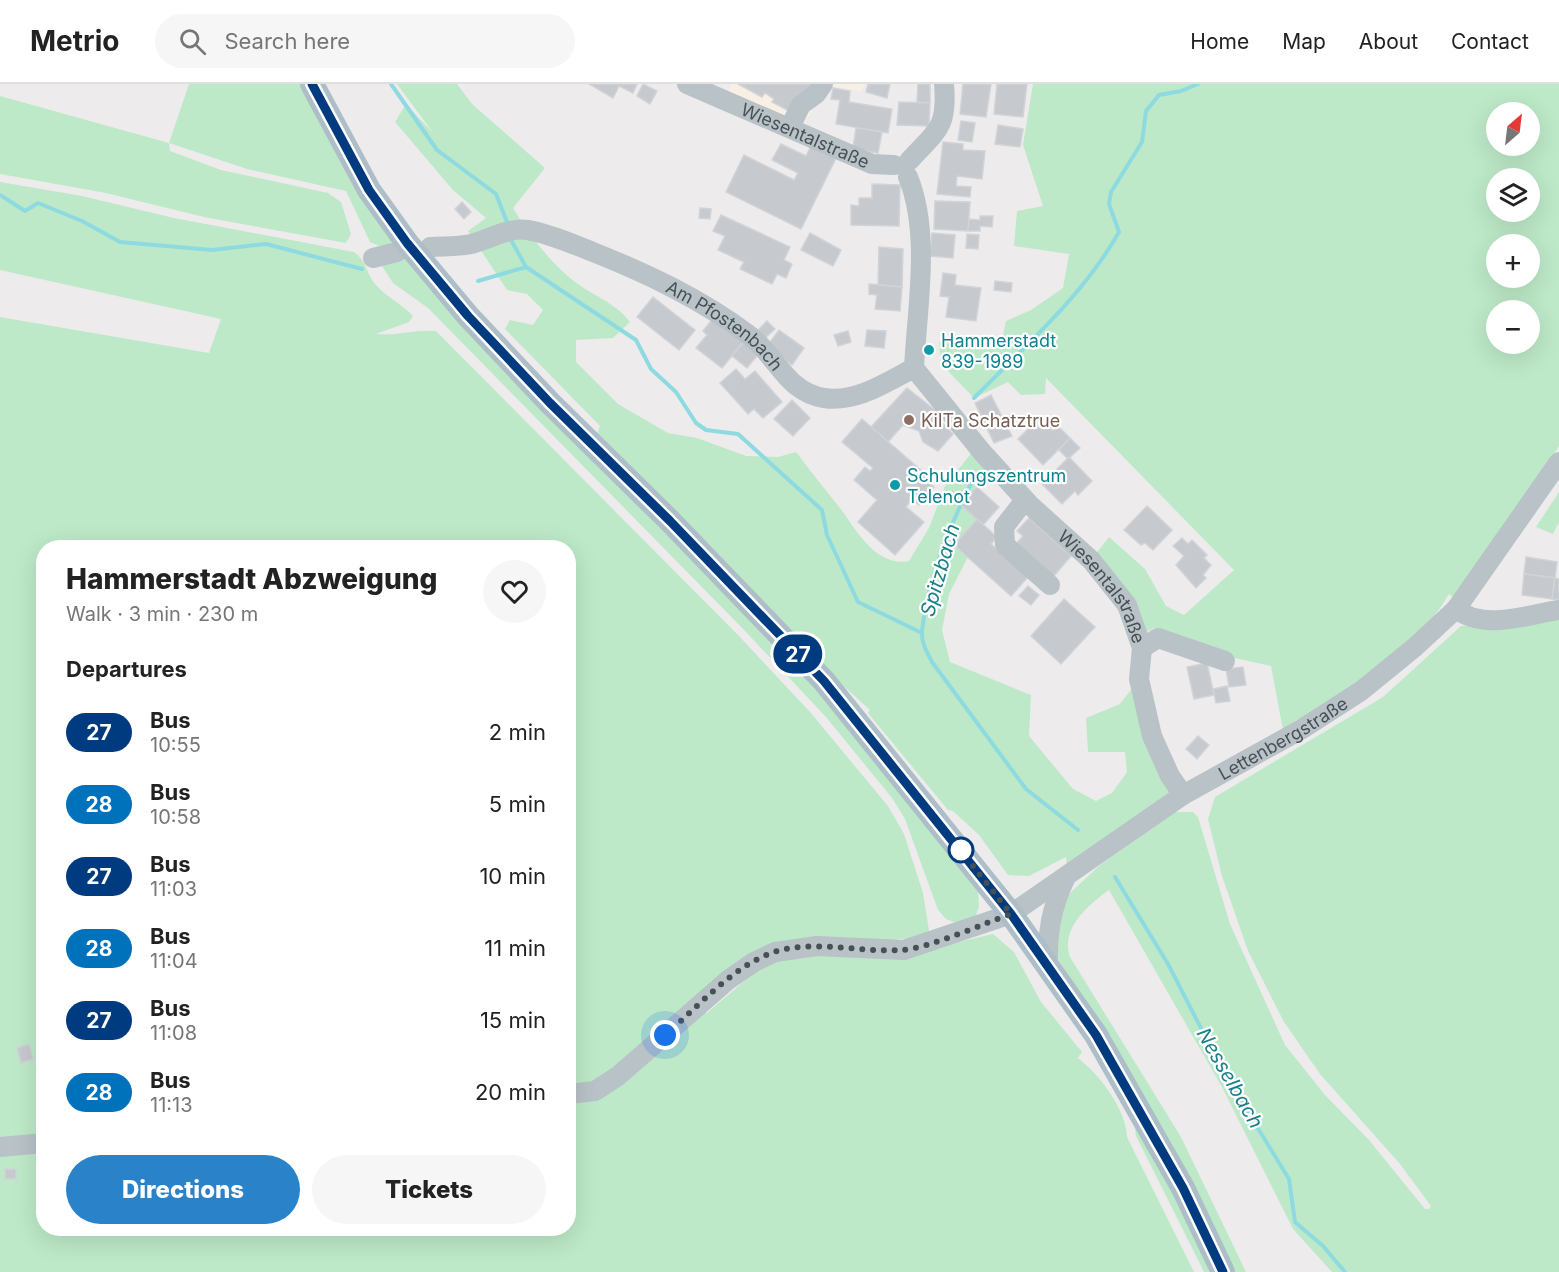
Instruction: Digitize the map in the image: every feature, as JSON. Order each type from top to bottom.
[{"type":"main road","points":[[312,84],[369,190],[407,243],[468,316],[550,403],[670,521],[824,681],[1011,914],[1102,1045],[1183,1188],[1223,1272]]},
{"type":"street","name":"Wiesentalstraße","points":[[687,84],[872,164],[904,168]]},
{"type":"street","points":[[790,127],[801,105],[816,94],[823,84]]},
{"type":"street","points":[[914,368],[920,223],[916,197],[904,168],[940,130],[946,104],[944,84]]},
{"type":"street","name":"Am Pfostenbach","points":[[430,247],[470,244],[507,232],[526,230],[552,236],[667,284],[751,336],[800,390],[825,398],[850,396],[871,390],[914,368]]},
{"type":"street","points":[[373,258],[397,252]]},
{"type":"street","name":"Wiesentalstraße","points":[[914,368],[923,383],[1025,500],[1091,560],[1127,605],[1142,648],[1139,680],[1152,736],[1170,776],[1183,795]]},
{"type":"street","name":"Lettenbergstraße","points":[[576,1093],[595,1091],[618,1076],[728,980],[754,962],[775,952],[817,946],[904,950],[1011,914],[1183,795],[1302,729],[1361,691],[1415,647],[1456,609],[1559,462]]},
{"type":"street","points":[[1025,500],[1004,527],[1005,545],[1050,585]]},
{"type":"street","points":[[1456,609],[1465,616],[1481,622],[1559,610]]},
{"type":"street","points":[[1142,648],[1158,638],[1225,661]]},
{"type":"street","points":[[1048,967],[1051,912],[1068,873]]},
{"type":"street","points":[[0,1147],[36,1144]]},
{"type":"shaded area","points":[[732,84],[864,84],[862,91],[828,86],[800,129],[725,98]]},
{"type":"green space","points":[[189,84],[303,84],[394,241],[384,248],[370,242],[346,191],[247,169],[169,143]]},
{"type":"green space","points":[[397,84],[457,84],[472,104],[545,168],[513,208],[533,238],[556,265],[581,286],[618,309],[630,322],[613,338],[576,340],[576,362],[618,404],[668,433],[697,438],[746,456],[778,457],[796,452],[868,545],[887,559],[898,562],[909,561],[929,528],[945,486],[973,451],[993,470],[961,505],[977,519],[954,545],[968,557],[949,594],[942,630],[950,662],[1031,695],[1029,736],[1073,789],[1096,801],[1112,793],[1127,772],[1125,752],[1088,752],[1086,718],[1120,704],[1139,679],[1183,795],[1068,873],[1066,857],[1029,876],[1008,875],[979,835],[953,811],[948,810],[868,713],[870,710],[838,681],[710,545],[596,438],[600,426],[505,329],[510,320],[533,325],[543,310],[527,294],[507,290],[468,231],[486,218],[453,190],[395,122],[406,104],[434,134]]},
{"type":"green space","points":[[1033,84],[1559,84],[1559,446],[1531,492],[1454,598],[1449,594],[1416,637],[1375,672],[1283,730],[1271,666],[1221,655],[1154,628],[1139,636],[1091,560],[1109,537],[1145,569],[1166,606],[1184,615],[1234,570],[1046,378],[1045,394],[1021,395],[1008,382],[974,398],[941,364],[939,341],[1001,345],[1006,321],[1031,310],[1063,288],[1069,254],[1014,246],[1017,211],[1043,206],[1023,145]]},
{"type":"green space","points":[[0,96],[169,143],[170,151],[221,170],[328,193],[341,202],[351,234],[346,243],[204,217],[106,193],[0,174]]},
{"type":"green space","points":[[0,182],[82,196],[174,218],[354,252],[364,263],[375,284],[413,316],[409,322],[376,334],[436,331],[738,635],[810,712],[888,806],[904,834],[923,893],[930,937],[851,943],[848,956],[903,955],[993,934],[1014,952],[1041,1002],[1082,1052],[1078,1058],[1103,1083],[1117,1104],[1126,1126],[1127,1137],[1194,1272],[0,1272],[0,317],[209,353],[221,319],[0,270]]},
{"type":"green space","points":[[405,257],[778,647],[852,729],[978,890],[979,907],[975,918],[958,924],[946,919],[938,910],[905,819],[892,798],[826,717],[746,632],[428,308],[393,283],[382,266]]},
{"type":"green space","points":[[1559,492],[1559,522],[1553,534],[1536,527]]},
{"type":"green space","points":[[1559,616],[1559,1272],[1332,1272],[1293,1229],[1222,1087],[1109,890],[1085,910],[1072,927],[1068,947],[1070,957],[1181,1137],[1246,1272],[1235,1272],[1173,1146],[1058,959],[1055,948],[1055,920],[1069,894],[1099,866],[1174,812],[1193,812],[1198,817],[1230,924],[1285,1045],[1325,1095],[1369,1140],[1425,1209],[1429,1209],[1431,1206],[1400,1164],[1320,1074],[1284,1022],[1248,951],[1222,876],[1208,819],[1215,797],[1383,697],[1461,626],[1526,622]]},
{"type":"green space","points":[[1134,1120],[1214,1272],[1204,1272],[1136,1136]]},
{"type":"building","points":[[589,84],[637,84],[633,93],[619,86],[613,98]]},
{"type":"building","points":[[643,84],[657,91],[650,104],[637,96]]},
{"type":"building","points":[[738,84],[820,84],[791,112],[772,102],[774,99],[765,93],[762,97]]},
{"type":"building","points":[[868,84],[890,84],[887,98],[866,92]]},
{"type":"building","points":[[918,84],[930,84],[930,103],[917,102]]},
{"type":"building","points":[[963,84],[991,84],[986,117],[960,114]]},
{"type":"building","points":[[997,84],[1027,84],[1023,117],[994,114]]},
{"type":"building","points":[[833,88],[850,91],[849,102],[892,109],[888,133],[836,124],[840,100],[831,99]]},
{"type":"building","points":[[899,102],[930,103],[929,126],[897,125]]},
{"type":"building","points":[[961,121],[975,123],[972,142],[958,140]]},
{"type":"building","points":[[998,125],[1023,129],[1020,147],[995,144]]},
{"type":"building","points":[[856,128],[882,132],[878,153],[853,148]]},
{"type":"building","points":[[813,142],[838,154],[801,229],[726,192],[744,155],[794,180],[798,173],[772,160],[781,144],[806,156]]},
{"type":"building","points":[[943,142],[963,144],[963,150],[985,151],[982,179],[957,176],[956,186],[971,187],[970,197],[937,194]]},
{"type":"building","points":[[872,184],[900,185],[899,226],[851,225],[851,205],[859,206],[859,198],[872,198]]},
{"type":"building","points":[[935,201],[970,202],[968,231],[934,229]]},
{"type":"building","points":[[462,202],[471,212],[464,219],[455,209]]},
{"type":"building","points":[[700,208],[711,209],[710,219],[699,218]]},
{"type":"building","points":[[721,215],[790,247],[784,260],[792,264],[786,278],[777,274],[772,284],[740,269],[744,262],[718,250],[725,236],[713,231]]},
{"type":"building","points":[[980,216],[993,216],[992,227],[980,226],[980,231],[968,231],[969,219],[980,220]]},
{"type":"building","points":[[810,233],[841,250],[833,266],[801,250]]},
{"type":"building","points":[[932,233],[955,235],[953,258],[930,256]]},
{"type":"building","points":[[967,234],[979,235],[978,249],[966,248]]},
{"type":"building","points":[[879,247],[903,249],[902,287],[878,285]]},
{"type":"building","points":[[943,273],[956,275],[955,285],[981,288],[976,321],[946,317],[949,297],[940,296]]},
{"type":"building","points":[[995,281],[1012,283],[1011,292],[994,290]]},
{"type":"building","points":[[869,284],[902,287],[900,311],[875,309],[877,295],[869,294]]},
{"type":"building","points":[[653,297],[695,330],[679,350],[637,317]]},
{"type":"building","points":[[715,316],[745,340],[722,368],[696,348],[707,335],[703,331]]},
{"type":"building","points":[[767,321],[775,329],[765,338],[758,330]]},
{"type":"building","points":[[779,330],[804,348],[792,365],[767,346]]},
{"type":"building","points":[[867,330],[886,331],[884,348],[865,346]]},
{"type":"building","points":[[848,331],[851,342],[838,346],[834,335]]},
{"type":"building","points":[[745,340],[760,352],[747,368],[732,356]]},
{"type":"building","points":[[736,369],[745,379],[755,371],[782,402],[763,418],[754,409],[748,414],[720,383]]},
{"type":"building","name":"KiITa Schatztrue","points":[[907,388],[936,411],[934,414],[953,434],[938,451],[923,442],[919,431],[903,425],[888,442],[871,427]]},
{"type":"building","points":[[991,395],[1012,436],[994,443],[975,403]]},
{"type":"building","points":[[792,400],[810,418],[793,436],[774,419]]},
{"type":"building","points":[[1040,417],[1053,431],[1058,426],[1070,438],[1043,465],[1018,439]]},
{"type":"building","name":"Schulungszentrum Telenot","points":[[862,419],[930,478],[928,482],[934,487],[919,505],[912,499],[906,507],[924,522],[895,555],[858,522],[877,500],[854,480],[865,467],[870,471],[873,468],[842,442]]},
{"type":"building","points":[[1070,438],[1080,448],[1068,459],[1059,450]]},
{"type":"building","points":[[1069,457],[1092,481],[1078,495],[1075,491],[1062,504],[1042,484]]},
{"type":"building","points":[[977,487],[999,507],[983,525],[961,505]]},
{"type":"building","points":[[1147,506],[1172,530],[1153,550],[1145,543],[1141,545],[1124,530]]},
{"type":"building","points":[[1029,518],[1071,556],[1053,577],[1016,544],[1023,536],[1017,531]]},
{"type":"building","points":[[977,519],[997,537],[991,544],[1028,577],[1011,596],[954,545]]},
{"type":"building","points":[[1182,538],[1188,544],[1192,540],[1207,555],[1204,558],[1211,565],[1203,575],[1206,578],[1196,588],[1176,565],[1184,556],[1173,546]]},
{"type":"building","points":[[1526,557],[1557,562],[1555,578],[1524,574]]},
{"type":"building","points":[[1524,574],[1555,578],[1552,599],[1522,595]]},
{"type":"building","points":[[1555,578],[1559,579],[1559,600],[1552,599]]},
{"type":"building","points":[[1028,586],[1039,595],[1031,605],[1019,596]]},
{"type":"building","points":[[1064,599],[1095,627],[1061,664],[1031,636]]},
{"type":"building","points":[[1207,663],[1214,695],[1194,699],[1187,667]]},
{"type":"building","points":[[1243,667],[1246,685],[1229,687],[1226,669]]},
{"type":"building","points":[[1227,686],[1230,701],[1216,703],[1213,689]]},
{"type":"building","points":[[1198,736],[1209,745],[1197,759],[1186,749]]},
{"type":"building","points":[[29,1044],[33,1059],[21,1063],[17,1048]]},
{"type":"building","points":[[5,1169],[16,1169],[16,1179],[5,1179]]},
{"type":"waterway","points":[[391,84],[437,150],[496,194],[507,222]]},
{"type":"waterway","name":"Spitzbach","points":[[974,398],[1071,299],[1105,255],[1119,232],[1109,204],[1111,192],[1142,142],[1146,111],[1159,95],[1181,91],[1198,84]]},
{"type":"waterway","points":[[0,195],[25,211],[38,203],[82,221],[120,242],[212,250],[266,244],[362,269]]},
{"type":"waterway","points":[[511,240],[526,267],[636,340],[651,369],[676,392],[696,423],[706,430],[738,434],[822,510],[827,535],[858,602],[922,633]]},
{"type":"waterway","points":[[478,281],[526,267]]},
{"type":"waterway","name":"Nesselbach","points":[[975,476],[957,512],[935,571],[925,611],[923,643],[932,662],[1026,789],[1078,830]]},
{"type":"waterway","name":"Nesselbach","points":[[1115,877],[1168,964],[1224,1073],[1289,1179],[1295,1222],[1323,1246],[1345,1272]]},
{"type":"bus line","name":"27","points":[[312,84],[369,190],[407,243],[468,316],[550,403],[670,521],[824,681],[918,795],[1011,914],[1096,1035],[1183,1188],[1223,1272]]},
{"type":"place","name":"Hammerstadt 839-1989","points":[[929,350]]},
{"type":"place","name":"KiITa Schatztrue","points":[[909,420]]},
{"type":"place","name":"Schulungszentrum Telenot","points":[[895,485]]},
{"type":"route","points":[[665,1035],[728,980],[754,962],[775,952],[817,946],[904,950],[1011,914],[957,846],[961,850]]}]
